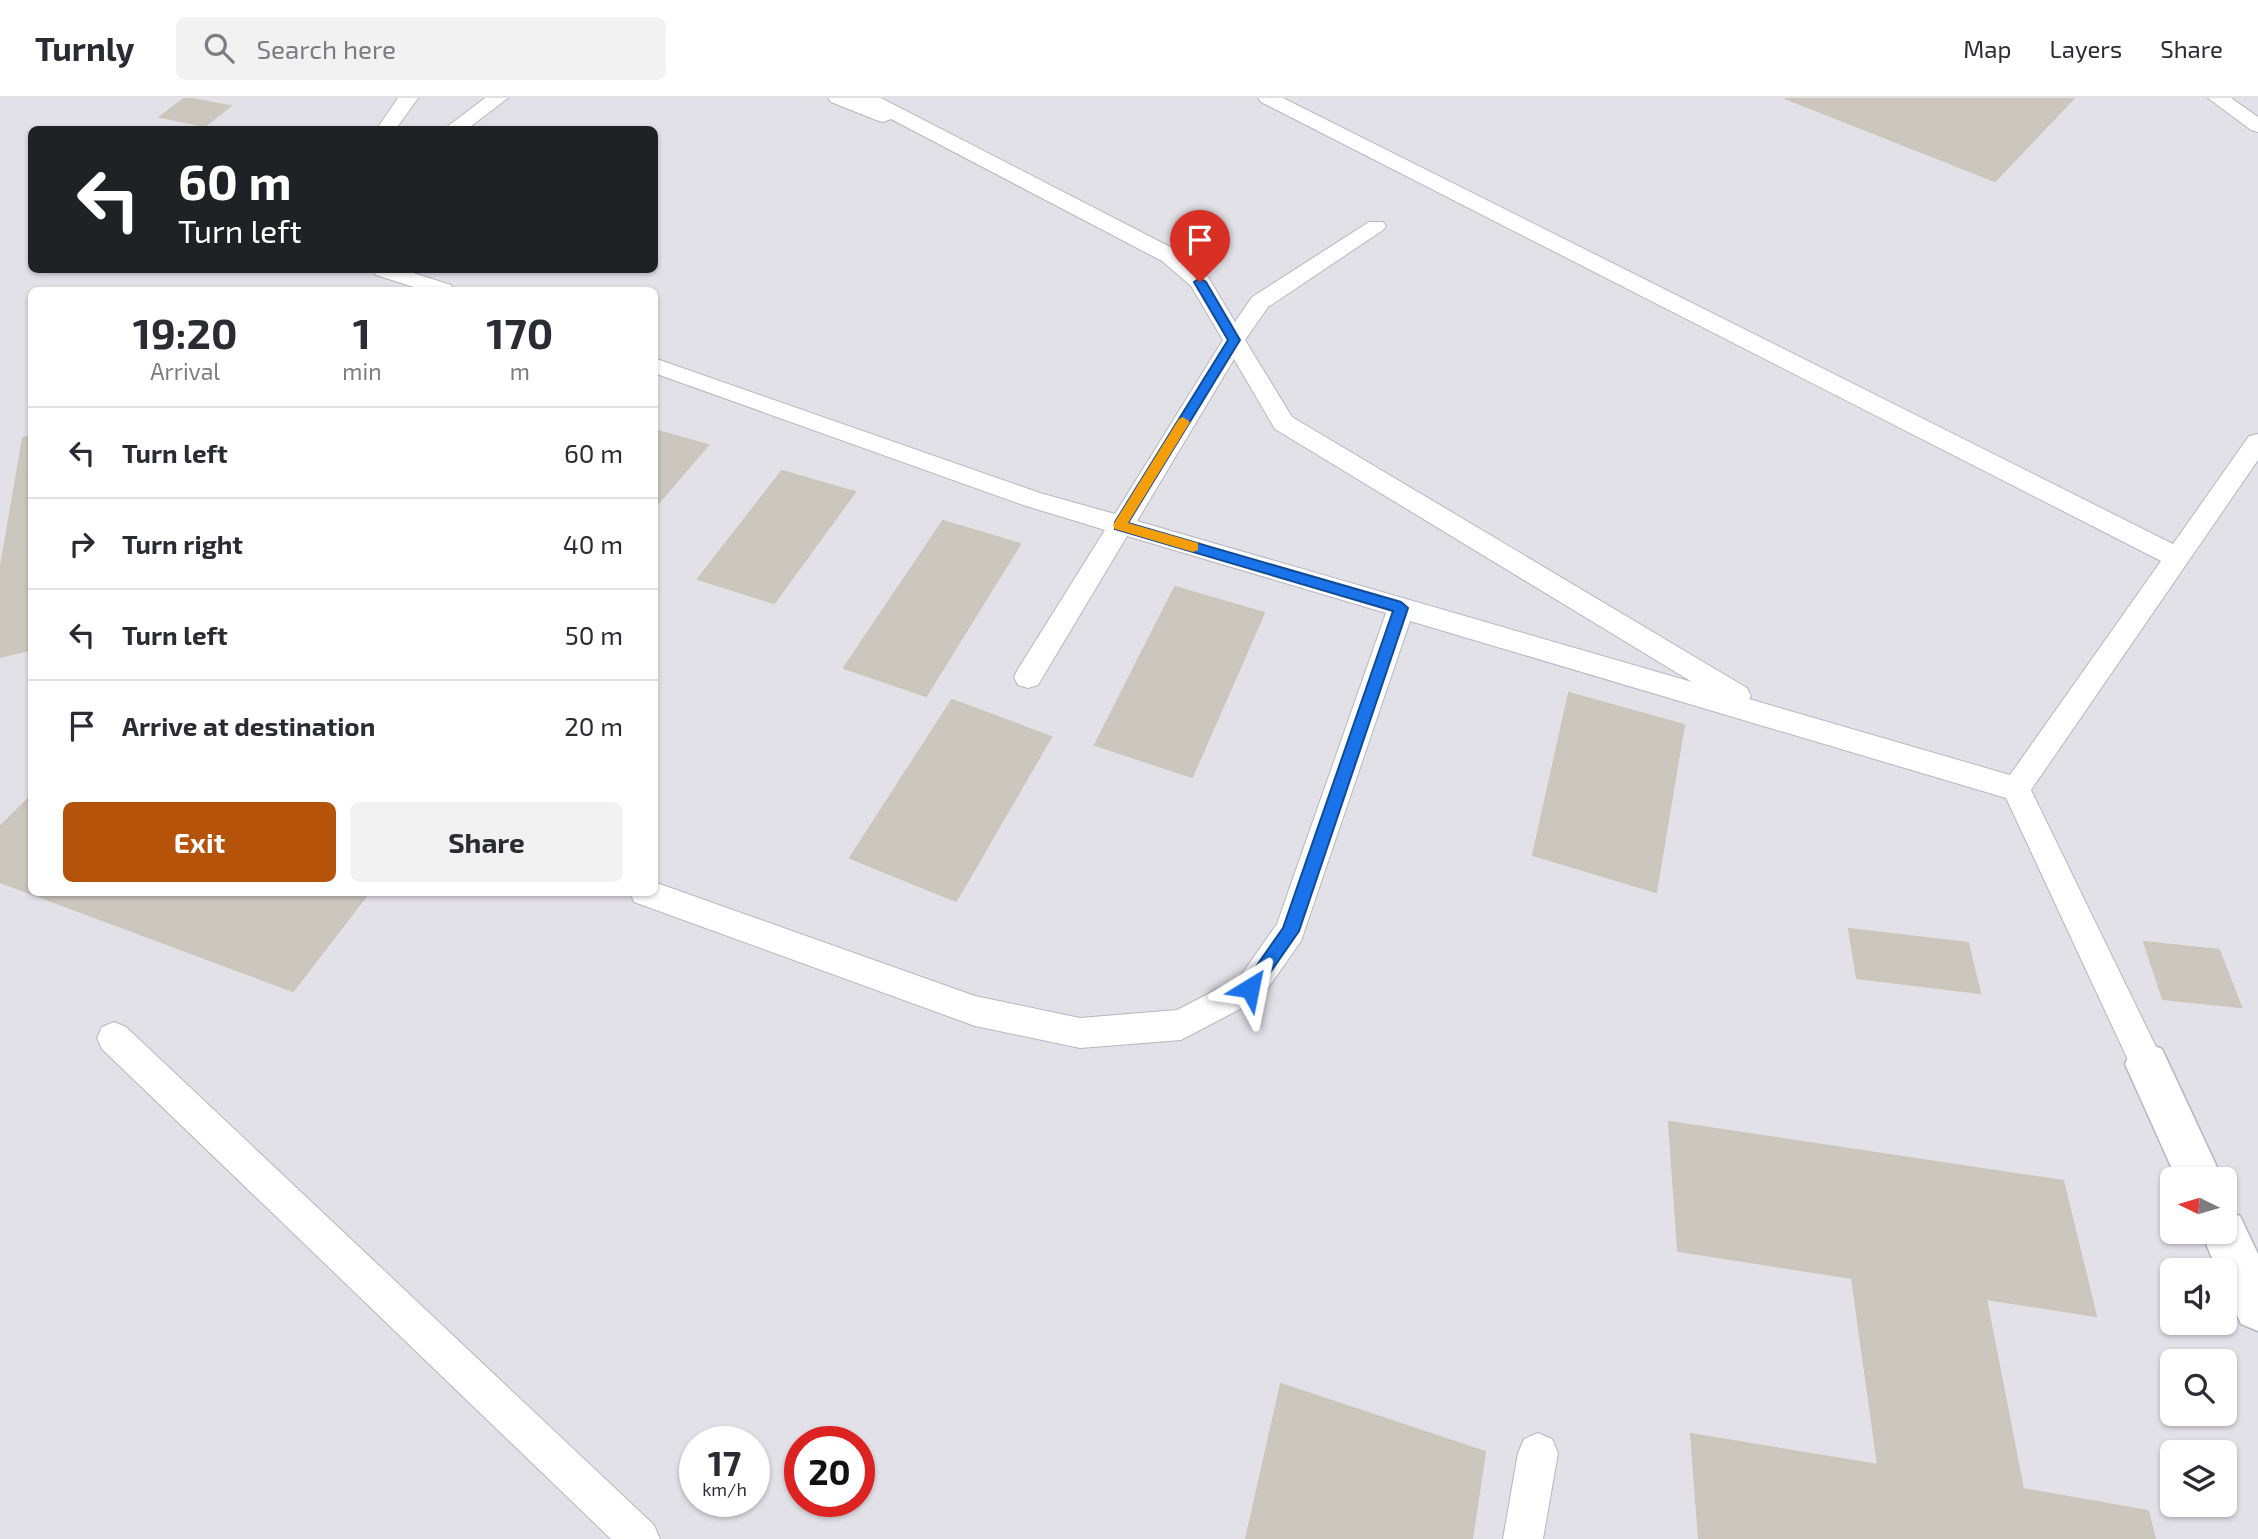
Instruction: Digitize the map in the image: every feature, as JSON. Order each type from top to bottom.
[{"type":"street","points":[[2147,1064],[2194,1167]]},
{"type":"street","points":[[2229,1244],[2258,1307]]},
{"type":"lane","points":[[388,126],[408,98]]},
{"type":"lane","points":[[458,126],[498,98]]},
{"type":"lane","points":[[838,98],[955,144]]},
{"type":"lane","points":[[866,98],[1170,256],[1200,282],[1283,423],[1774,717]]},
{"type":"lane","points":[[1268,98],[2178,558]]},
{"type":"lane","points":[[2218,98],[2258,126]]},
{"type":"lane","points":[[1028,677],[1234,340],[1260,302],[1376,226]]},
{"type":"lane","points":[[393,273],[434,287]]},
{"type":"lane","points":[[658,366],[1032,499],[2016,789],[2147,1064]]},
{"type":"lane","points":[[2016,789],[2258,442]]},
{"type":"lane","points":[[656,896],[975,1011],[1080,1033],[1181,1025],[1250,988],[1290,931],[1401,608]]},
{"type":"lane","points":[[114,1038],[640,1539]]},
{"type":"lane","points":[[1523,1539],[1538,1453]]},
{"type":"shaded area","points":[[0,98],[2258,98],[2258,1539],[0,1539]]},
{"type":"building","points":[[185,98],[230,106],[205,126],[160,117]]},
{"type":"building","points":[[1785,98],[2074,98],[1995,181]]},
{"type":"building","points":[[658,431],[708,445],[658,503]]},
{"type":"building","points":[[28,437],[28,650],[0,657],[0,572],[23,438]]},
{"type":"building","points":[[782,471],[855,492],[774,603],[698,579]]},
{"type":"building","points":[[943,521],[1020,544],[926,696],[844,668]]},
{"type":"building","points":[[1175,587],[1264,613],[1192,777],[1095,745]]},
{"type":"building","points":[[1569,693],[1684,725],[1656,892],[1533,855]]},
{"type":"building","points":[[952,700],[1051,737],[956,901],[850,858]]},
{"type":"building","points":[[28,799],[28,892],[0,882],[0,827]]},
{"type":"building","points":[[38,896],[366,896],[293,991]]},
{"type":"building","points":[[1849,929],[1968,943],[1980,993],[1857,978]]},
{"type":"building","points":[[2144,942],[2219,950],[2241,1007],[2163,999]]},
{"type":"building","points":[[1669,1122],[2063,1181],[2096,1316],[1986,1299],[2023,1489],[2148,1511],[2155,1539],[1699,1539],[1691,1434],[1878,1465],[1852,1278],[1678,1251]]},
{"type":"building","points":[[1281,1384],[1485,1452],[1472,1539],[1246,1539]]},
{"type":"slow traffic","points":[[1183,422],[1120,525],[1193,547]]},
{"type":"route","points":[[1200,282],[1234,340],[1120,525],[1401,608],[1290,931],[1250,988]]}]
